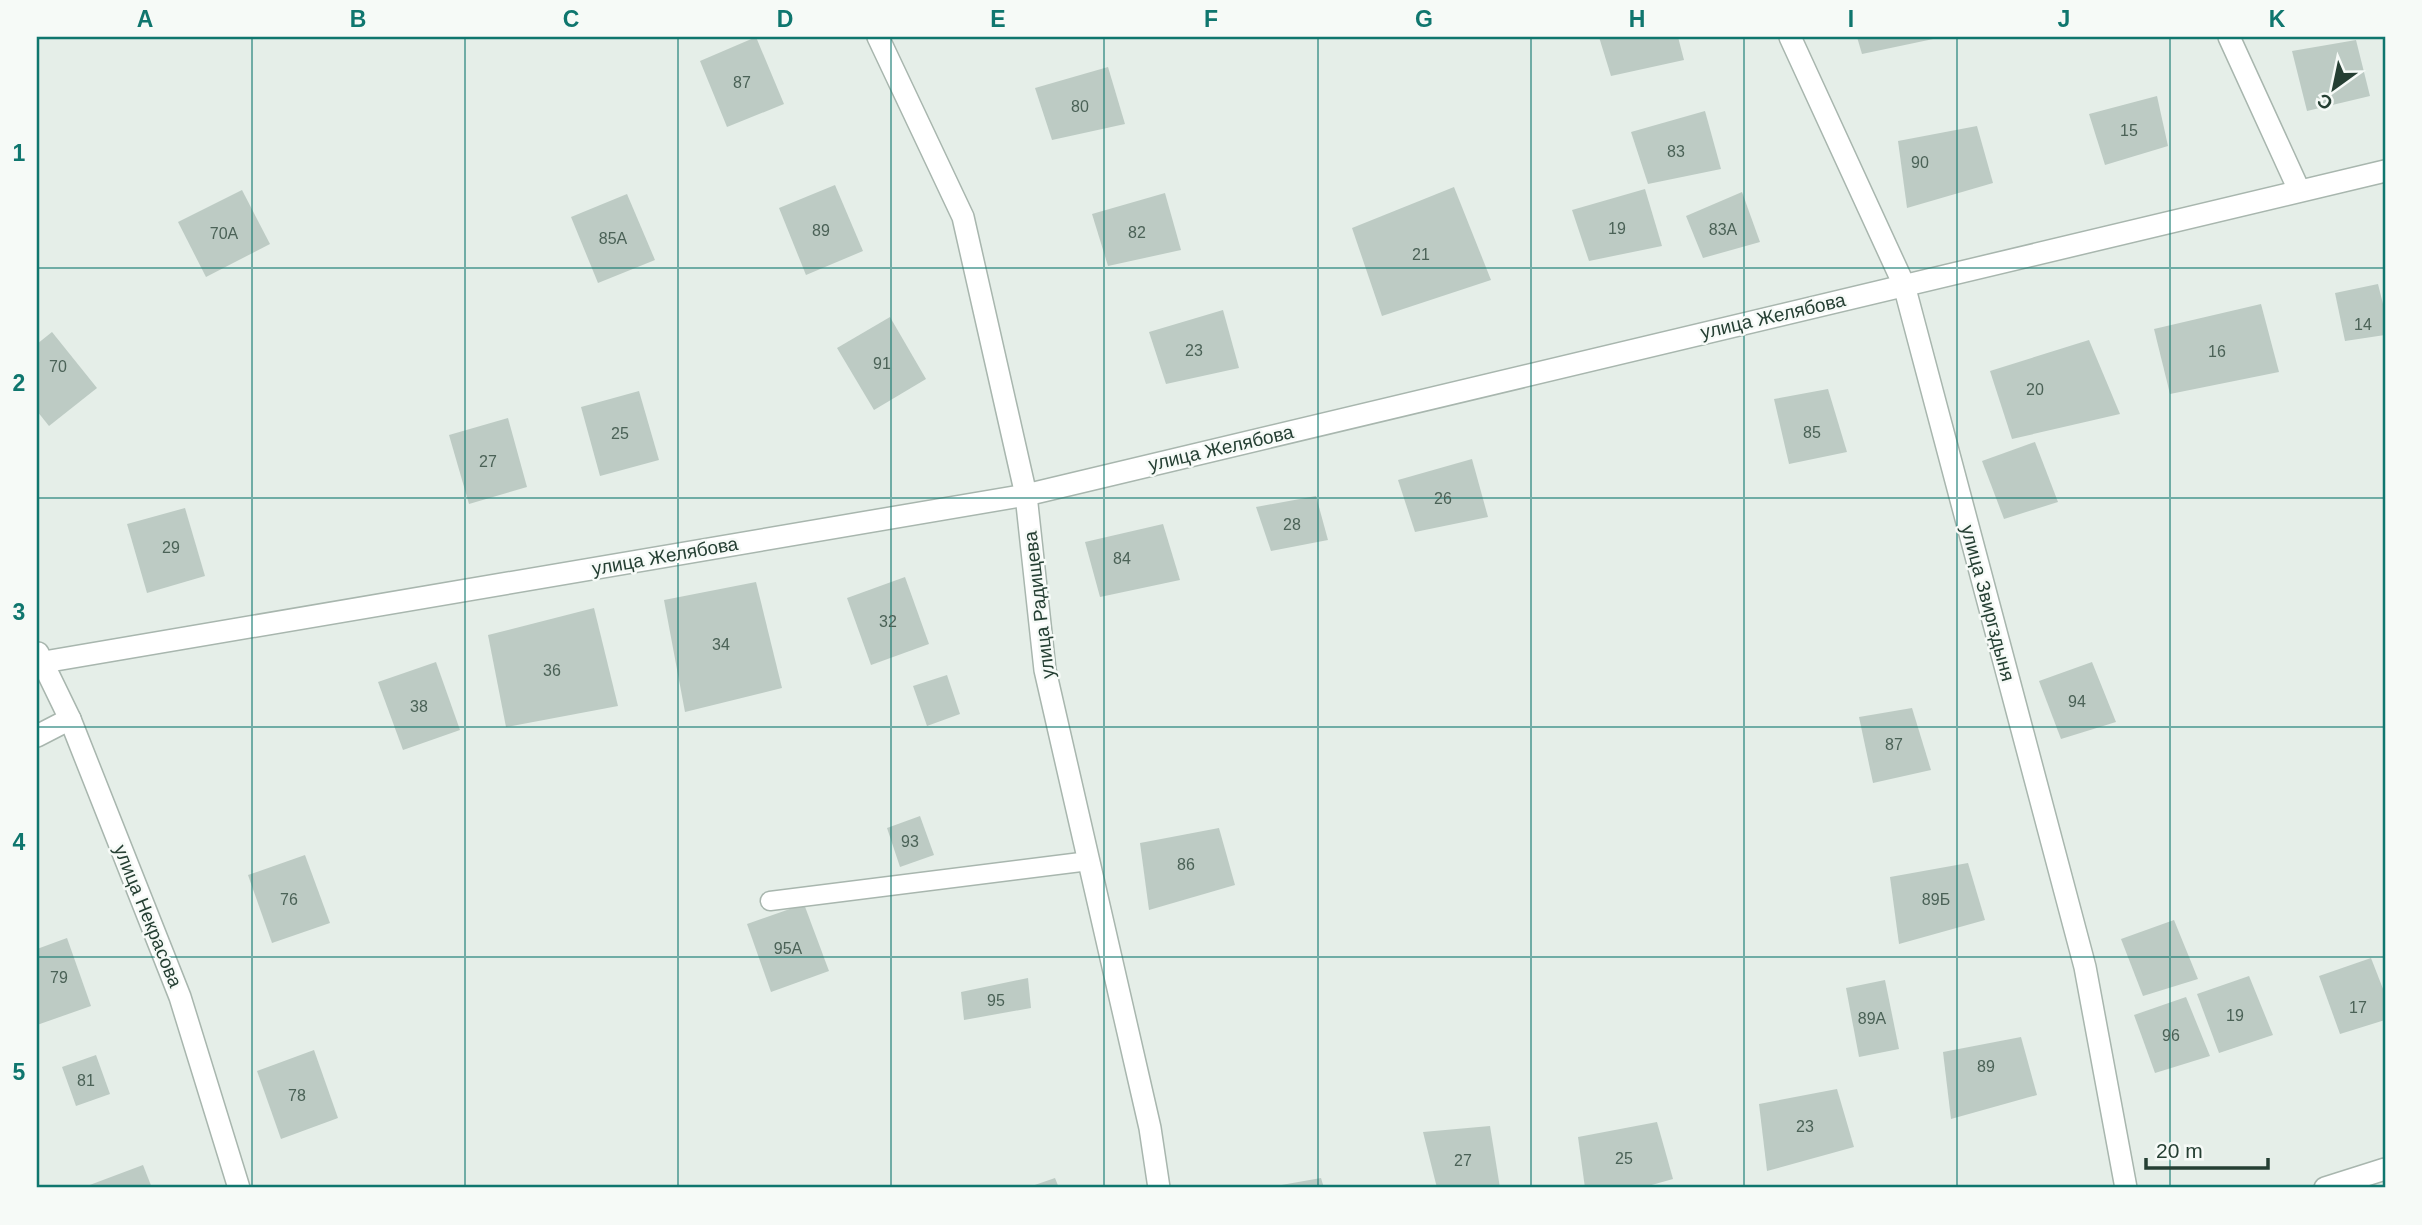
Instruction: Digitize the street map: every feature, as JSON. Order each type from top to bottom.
[{"type":"street","name":"улица Радищева","points":[[878,37],[963,217],[1026,495],[1045,670],[1150,1128],[1159,1188]]},
{"type":"street","name":"улица Звиргздыня","points":[[1790,37],[1904,285],[2085,967],[2126,1188]]},
{"type":"street","points":[[2229,37],[2299,190]]},
{"type":"street","name":"улица Желябова","points":[[40,657],[1026,495],[2385,171]]},
{"type":"street","name":"улица Некрасова","points":[[40,657],[70,719],[180,997],[239,1188]]},
{"type":"street","points":[[37,736],[70,719]]},
{"type":"street","points":[[2325,1188],[2385,1169]]},
{"type":"lane","points":[[771,901],[1089,861]]},
{"type":"building","points":[[756,37],[784,104],[727,127],[700,61]]},
{"type":"building","points":[[1599,37],[1678,37],[1684,60],[1611,76]]},
{"type":"building","points":[[1857,37],[1937,37],[1938,38],[1862,54]]},
{"type":"building","points":[[2356,40],[2370,96],[2307,111],[2292,51]]},
{"type":"building","points":[[1108,67],[1125,124],[1052,140],[1035,88]]},
{"type":"building","points":[[2157,96],[2168,146],[2105,165],[2089,114]]},
{"type":"building","points":[[1705,111],[1721,169],[1648,184],[1631,132]]},
{"type":"building","points":[[1977,126],[1993,183],[1907,208],[1898,141]]},
{"type":"building","points":[[835,185],[863,251],[806,275],[779,208]]},
{"type":"building","points":[[1454,187],[1491,280],[1382,316],[1352,228]]},
{"type":"building","points":[[1645,189],[1662,246],[1589,261],[1572,210]]},
{"type":"building","points":[[242,190],[270,244],[206,277],[178,222]]},
{"type":"building","points":[[1742,192],[1760,242],[1703,258],[1686,216]]},
{"type":"building","points":[[1165,193],[1181,250],[1108,266],[1092,214]]},
{"type":"building","points":[[627,194],[655,260],[598,283],[571,217]]},
{"type":"building","points":[[2378,284],[2385,312],[2385,335],[2345,341],[2335,293]]},
{"type":"building","points":[[2261,304],[2279,372],[2170,394],[2154,329]]},
{"type":"building","points":[[1223,310],[1239,368],[1166,384],[1149,332]]},
{"type":"building","points":[[890,317],[926,379],[874,410],[837,348]]},
{"type":"building","points":[[52,332],[97,388],[49,426],[37,411],[37,344]]},
{"type":"building","points":[[2089,340],[2120,414],[2012,439],[1990,371]]},
{"type":"building","points":[[1828,389],[1847,452],[1789,464],[1774,399]]},
{"type":"building","points":[[639,391],[659,460],[600,476],[581,407]]},
{"type":"building","points":[[508,418],[527,487],[469,504],[449,435]]},
{"type":"building","points":[[2035,442],[2058,502],[2004,519],[1982,461]]},
{"type":"building","points":[[1472,459],[1488,517],[1415,532],[1398,480]]},
{"type":"building","points":[[1316,496],[1328,540],[1271,551],[1256,507]]},
{"type":"building","points":[[185,508],[205,576],[147,593],[127,524]]},
{"type":"building","points":[[1163,524],[1180,580],[1100,597],[1085,542]]},
{"type":"building","points":[[905,577],[929,644],[871,665],[847,598]]},
{"type":"building","points":[[756,582],[782,688],[685,712],[664,600]]},
{"type":"building","points":[[594,608],[618,706],[506,727],[488,635]]},
{"type":"building","points":[[436,662],[460,730],[403,750],[378,682]]},
{"type":"building","points":[[2092,662],[2116,722],[2061,739],[2039,681]]},
{"type":"building","points":[[947,675],[960,714],[927,726],[913,686]]},
{"type":"building","points":[[1912,708],[1931,770],[1873,783],[1859,717]]},
{"type":"building","points":[[920,816],[934,855],[900,867],[887,828]]},
{"type":"building","points":[[1219,828],[1235,885],[1149,910],[1140,843]]},
{"type":"building","points":[[305,855],[330,923],[272,943],[248,875]]},
{"type":"building","points":[[1968,863],[1985,920],[1899,944],[1890,877]]},
{"type":"building","points":[[804,904],[829,971],[771,992],[747,924]]},
{"type":"building","points":[[2174,920],[2198,979],[2143,996],[2121,939]]},
{"type":"building","points":[[67,938],[91,1006],[37,1025],[37,949]]},
{"type":"building","points":[[2371,958],[2385,994],[2385,1020],[2340,1034],[2319,976]]},
{"type":"building","points":[[2249,976],[2273,1035],[2219,1053],[2197,994]]},
{"type":"building","points":[[1028,978],[1031,1008],[964,1020],[961,992]]},
{"type":"building","points":[[1885,980],[1899,1049],[1859,1057],[1846,988]]},
{"type":"building","points":[[2186,997],[2210,1056],[2155,1073],[2134,1015]]},
{"type":"building","points":[[2021,1037],[2037,1095],[1951,1119],[1943,1052]]},
{"type":"building","points":[[314,1050],[338,1118],[281,1139],[257,1071]]},
{"type":"building","points":[[96,1055],[110,1094],[76,1106],[62,1067]]},
{"type":"building","points":[[1837,1089],[1854,1147],[1767,1171],[1759,1104]]},
{"type":"building","points":[[1657,1122],[1673,1179],[1641,1188],[1585,1188],[1578,1137]]},
{"type":"building","points":[[1490,1126],[1500,1188],[1437,1188],[1423,1132]]},
{"type":"building","points":[[143,1165],[152,1188],[87,1188],[87,1186]]},
{"type":"building","points":[[1055,1178],[1059,1188],[1026,1188]]},
{"type":"building","points":[[1321,1178],[1324,1188],[1270,1188],[1270,1187]]}]
